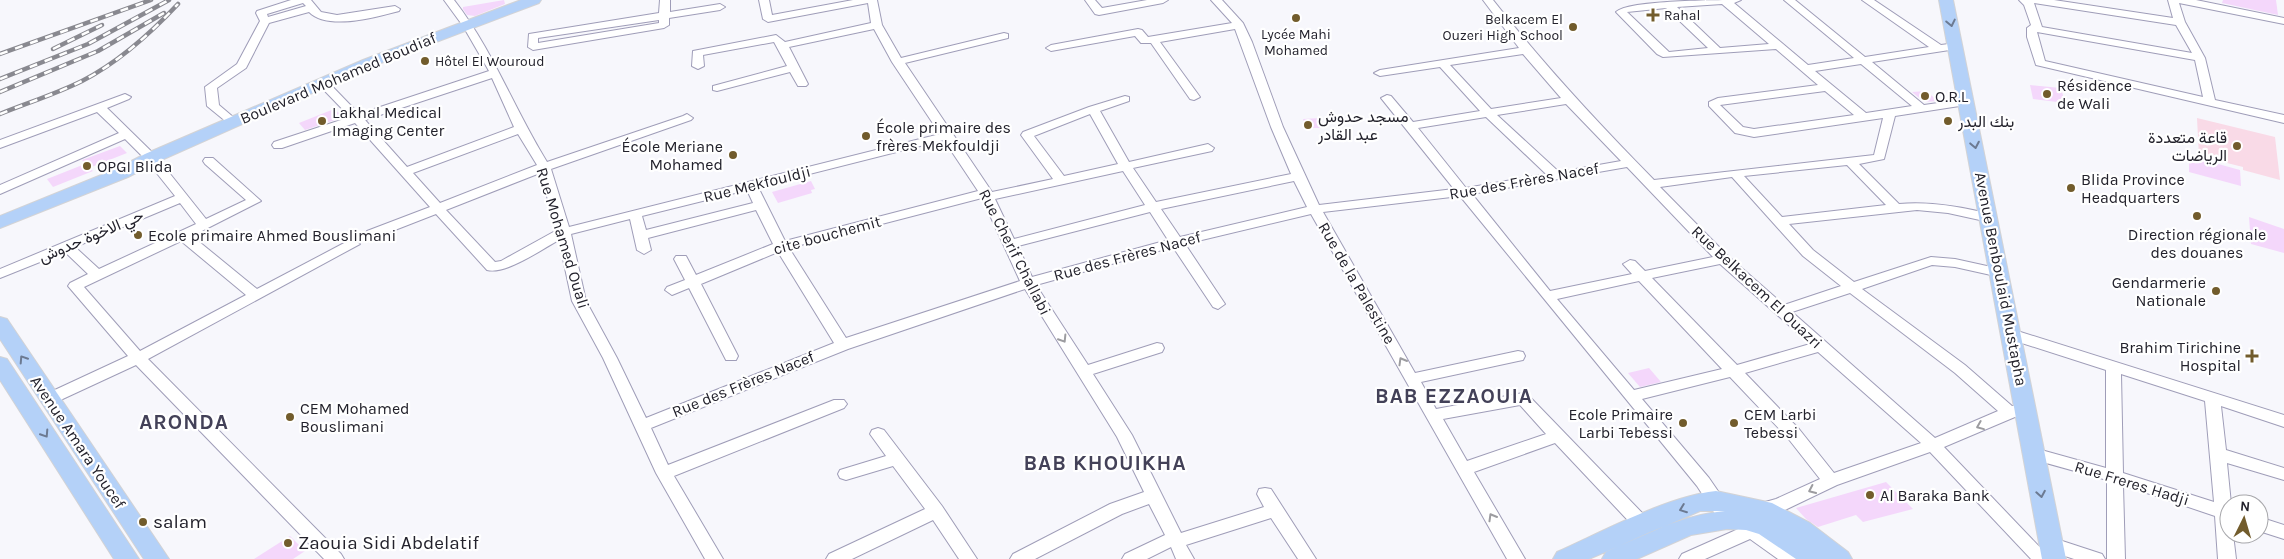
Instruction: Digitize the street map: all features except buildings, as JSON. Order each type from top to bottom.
[{"type":"main road","name":"Avenue Benboulaid Mustapha","points":[[1946,0],[1948,47],[1966,102],[2011,334],[2018,410],[2034,454],[2049,554]]},
{"type":"main road","name":"Boulevard Mohamed Boudiaf","points":[[147,159],[376,60],[523,2]]},
{"type":"main road","points":[[0,214],[82,181],[147,159]]},
{"type":"main road","points":[[0,222],[122,173],[147,159]]},
{"type":"main road","name":"Avenue Amara Youcef","points":[[0,324],[151,557]]},
{"type":"main road","name":"Avenue Amara Youcef","points":[[0,364],[127,559]]},
{"type":"main road","points":[[29,409],[49,399]]},
{"type":"main road","points":[[1565,559],[1698,502],[1757,521],[1802,530],[1840,559]]},
{"type":"main road","points":[[1614,559],[1691,526],[1721,509]]},
{"type":"main road","points":[[1757,521],[1813,559]]},
{"type":"street","points":[[264,21],[261,13],[301,0]]},
{"type":"street","name":"Rue Mohamed Ouali","points":[[449,0],[468,25],[495,73],[521,129],[544,167],[564,232],[579,301],[643,425],[664,473],[714,559]]},
{"type":"street","points":[[764,0],[768,19],[870,0]]},
{"type":"street","name":"Rue Cherif Challabi","points":[[870,0],[877,25],[897,62],[949,135],[987,195],[1028,282],[1124,435],[1185,559]]},
{"type":"street","points":[[1090,0],[1099,12],[1163,0]]},
{"type":"street","name":"Rue de la Palestine","points":[[1216,0],[1239,26],[1298,176],[1315,209],[1516,559]]},
{"type":"street","name":"Rue Belkacem El Ouazri","points":[[1488,0],[1526,50],[1569,100],[1723,259],[1933,445],[2049,554]]},
{"type":"street","points":[[1780,46],[1674,55],[1663,54],[1621,12],[1627,8],[1731,0],[1780,46],[1862,116]]},
{"type":"street","points":[[1789,0],[1921,108]]},
{"type":"street","points":[[1867,0],[1948,47]]},
{"type":"street","points":[[2024,0],[2029,3],[2038,29]]},
{"type":"street","points":[[2033,0],[2093,5],[2180,22]]},
{"type":"street","points":[[2173,0],[2180,22],[2200,58],[2210,101]]},
{"type":"street","points":[[2181,0],[2284,21]]},
{"type":"street","points":[[234,122],[213,106],[211,87],[237,72],[242,66],[264,21],[309,4],[320,16],[348,18],[395,9]]},
{"type":"street","points":[[1668,5],[1717,51]]},
{"type":"street","points":[[664,15],[533,47],[534,30],[720,7]]},
{"type":"street","points":[[784,45],[877,25]]},
{"type":"street","points":[[1051,48],[1138,32],[1145,41],[1239,26]]},
{"type":"street","points":[[2200,58],[2032,28],[2032,37],[2040,63],[2284,119]]},
{"type":"street","points":[[897,62],[1004,36]]},
{"type":"street","points":[[698,66],[697,53],[776,38],[784,45],[792,68],[802,84]]},
{"type":"street","points":[[1154,40],[1194,98]]},
{"type":"street","points":[[1806,69],[1948,47]]},
{"type":"street","points":[[1380,74],[1526,50]]},
{"type":"street","points":[[1443,64],[1488,113],[1556,176]]},
{"type":"street","points":[[717,88],[792,68]]},
{"type":"street","points":[[278,145],[357,117],[495,73]]},
{"type":"street","points":[[324,84],[357,117],[436,209],[492,267],[505,264],[564,232]]},
{"type":"street","points":[[1828,87],[1718,101],[1713,104],[1739,130],[1750,133],[1966,102]]},
{"type":"street","points":[[0,144],[126,97]]},
{"type":"street","points":[[1387,98],[1547,296],[1703,482],[1721,509]]},
{"type":"street","points":[[1060,180],[1027,135],[1093,109],[1125,100]]},
{"type":"street","points":[[1410,126],[1569,100]]},
{"type":"street","points":[[100,108],[127,134],[204,225]]},
{"type":"street","points":[[1093,109],[1125,165],[1218,304]]},
{"type":"street","points":[[1651,184],[1735,173],[1870,160],[1880,156],[1890,112]]},
{"type":"street","points":[[372,234],[544,167],[687,118]]},
{"type":"street","points":[[404,172],[521,129]]},
{"type":"street","points":[[0,190],[127,134]]},
{"type":"street","name":"Rue Mekfouldji","points":[[564,232],[949,135]]},
{"type":"street","name":"cite bouchemit","points":[[672,290],[781,246],[987,195],[1208,148]]},
{"type":"street","points":[[209,161],[255,200],[75,286],[138,358],[335,559]]},
{"type":"street","points":[[1851,162],[1896,207]]},
{"type":"street","name":"Rue des Frères Nacef","points":[[643,425],[842,345],[1028,282],[1176,242],[1315,209],[1463,192],[1631,163]]},
{"type":"street","points":[[1735,173],[1808,253],[1850,287],[2018,410]]},
{"type":"street","points":[[1011,244],[1153,207],[1298,176]]},
{"type":"street","points":[[751,186],[781,246],[842,345]]},
{"type":"street","name":"حي الاخوة حدوش","points":[[0,274],[182,198]]},
{"type":"street","points":[[640,236],[760,205]]},
{"type":"street","points":[[1778,221],[1896,207],[1932,207],[1989,218]]},
{"type":"street","points":[[635,215],[644,250]]},
{"type":"street","points":[[182,235],[256,295]]},
{"type":"street","points":[[49,399],[138,358],[353,244]]},
{"type":"street","points":[[66,246],[97,275]]},
{"type":"street","points":[[681,259],[695,281],[731,356]]},
{"type":"street","points":[[1547,296],[1723,259]]},
{"type":"street","points":[[1780,311],[1931,261],[1955,263],[2000,273]]},
{"type":"street","points":[[1630,264],[1793,433],[1831,481]]},
{"type":"street","points":[[2011,334],[2284,421]]},
{"type":"street","points":[[1631,396],[1735,371],[1820,346]]},
{"type":"street","points":[[1084,372],[1157,348]]},
{"type":"street","points":[[1412,379],[1518,356]]},
{"type":"street","points":[[2114,367],[2116,559]]},
{"type":"street","points":[[2212,398],[2223,494]]},
{"type":"street","points":[[1434,416],[1523,399],[1643,525]]},
{"type":"street","points":[[664,473],[839,404]]},
{"type":"street","points":[[1688,559],[1757,521],[1781,504],[1831,481],[1933,445],[2018,410]]},
{"type":"street","points":[[878,434],[936,511],[968,559]]},
{"type":"street","points":[[1464,468],[1557,436]]},
{"type":"street","name":"Rue Freres Hadji","points":[[2034,454],[2114,476],[2219,511]]},
{"type":"street","points":[[2218,454],[2284,474]]},
{"type":"street","points":[[846,474],[896,459]]},
{"type":"street","points":[[1265,494],[1307,559]]},
{"type":"street","points":[[1019,559],[1116,509],[1155,495]]},
{"type":"street","points":[[1131,559],[1175,540],[1275,510]]},
{"type":"street","points":[[835,559],[859,554],[936,511]]},
{"type":"street","points":[[1757,521],[1791,559]]},
{"type":"street","points":[[2269,527],[2284,532]]},
{"type":"street","points":[[2227,544],[2228,559]]},
{"type":"street","points":[[2049,554],[2096,559]]},
{"type":"shaded area","name":"قاعة متعددة الرياضات","points":[[2197,118],[2275,137],[2280,180],[2243,170],[2243,167],[2199,156]]},
{"type":"railway","points":[[0,54],[151,0]]},
{"type":"railway","points":[[0,79],[88,44],[169,0]]},
{"type":"railway","points":[[0,114],[62,90],[109,65],[133,47],[178,4]]},
{"type":"railway","points":[[0,92],[98,51],[164,13]]},
{"type":"railway","points":[[53,49],[102,25]]},
{"type":"place","name":"Rahal","points":[[1653,15]]},
{"type":"place","name":"Lycée Mahi Mohamed","points":[[1296,18]]},
{"type":"place","name":"Belkacem El Ouzeri High School","points":[[1573,27]]},
{"type":"place","name":"Hôtel El Wouroud","points":[[425,61]]},
{"type":"place","name":"Résidence de Wali","points":[[2047,94]]},
{"type":"place","name":"O.R.L","points":[[1925,96]]},
{"type":"place","name":"Lakhal Medical Imaging Center","points":[[322,121]]},
{"type":"place","name":"بنك البدر","points":[[1948,121]]},
{"type":"place","name":"مسجد حدوش عبد القادر","points":[[1308,125]]},
{"type":"place","name":"École primaire des frères Mekfouldji","points":[[866,136]]},
{"type":"place","name":"قاعة متعددة الرياضات","points":[[2237,146]]},
{"type":"place","name":"École Meriane Mohamed","points":[[733,155]]},
{"type":"place","name":"OPGI Blida","points":[[87,166]]},
{"type":"place","name":"Blida Province Headquarters","points":[[2071,188]]},
{"type":"place","name":"Direction régionale des douanes","points":[[2197,216]]},
{"type":"place","name":"Ecole primaire Ahmed Bouslimani","points":[[138,235]]},
{"type":"place","name":"Gendarmerie Nationale","points":[[2216,291]]},
{"type":"place","name":"Brahim Tirichine Hospital","points":[[2252,356]]},
{"type":"place","name":"CEM Mohamed Bouslimani","points":[[290,417]]},
{"type":"place","name":"Ecole Primaire Larbi Tebessi","points":[[1683,423]]},
{"type":"place","name":"CEM Larbi Tebessi","points":[[1734,423]]},
{"type":"place","name":"Al Baraka Bank","points":[[1870,495]]},
{"type":"place","name":"salam","points":[[143,522]]},
{"type":"place","name":"Zaouia Sidi Abdelatif","points":[[288,543]]},
{"type":"district","name":"BAB EZZAOUIA","points":[[1454,396]]},
{"type":"district","name":"ARONDA","points":[[184,422]]},
{"type":"district","name":"BAB KHOUIKHA","points":[[1105,463]]}]
